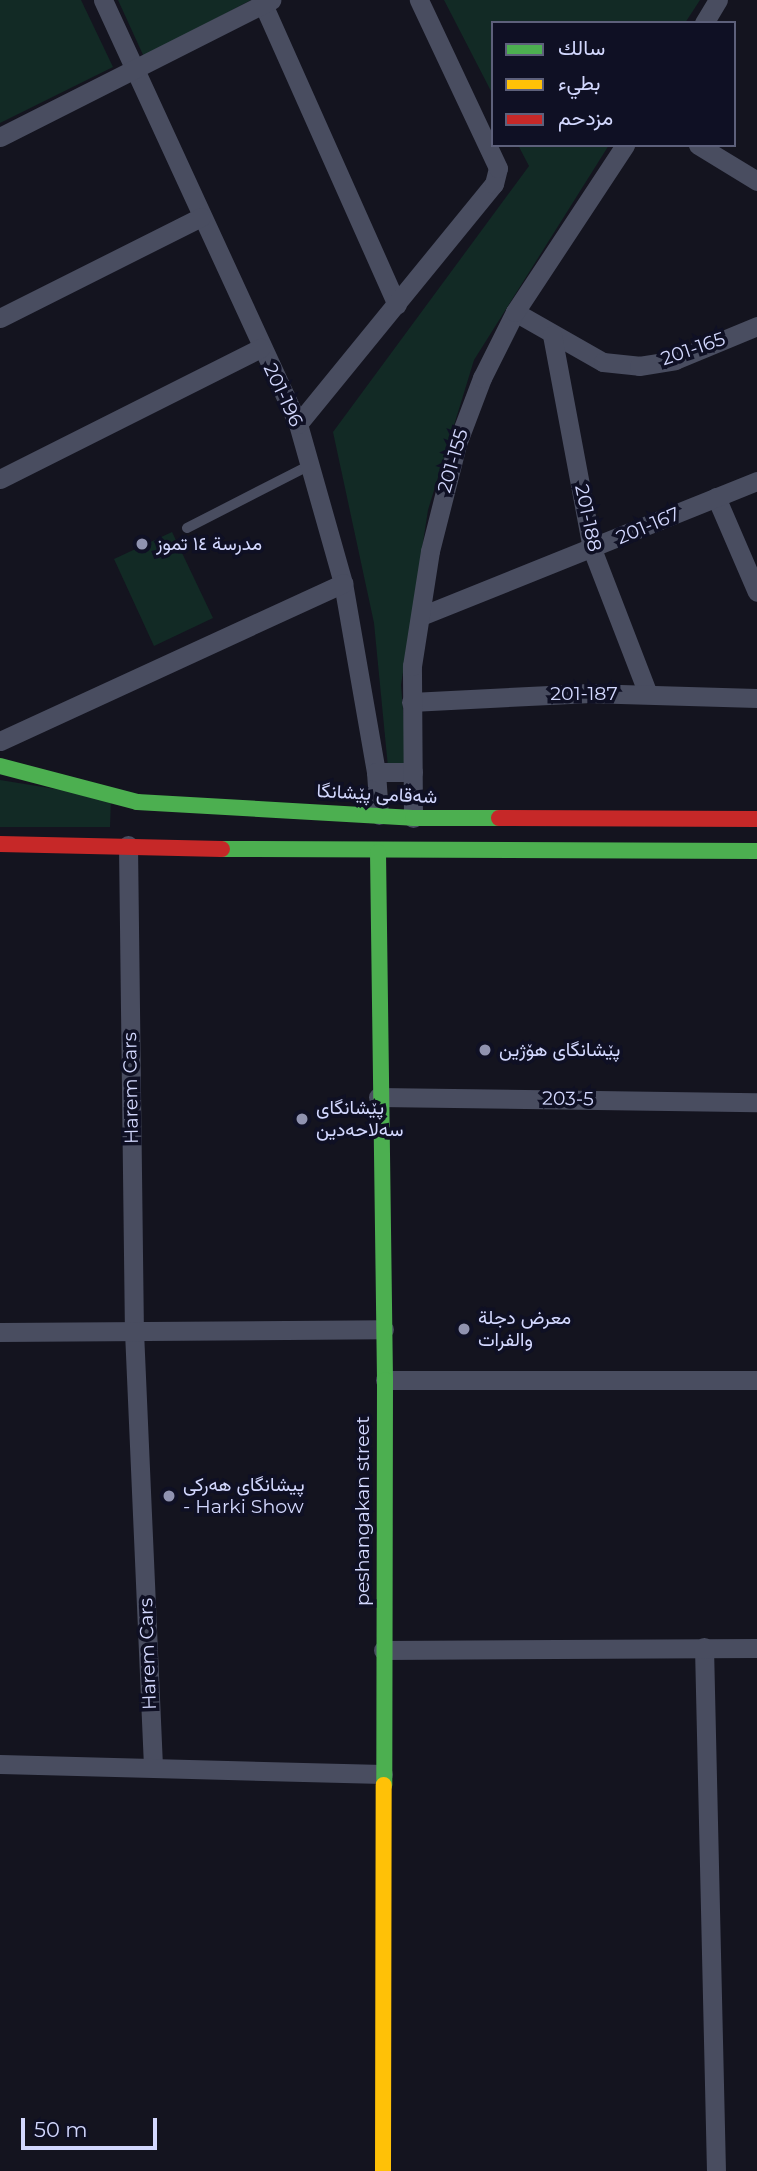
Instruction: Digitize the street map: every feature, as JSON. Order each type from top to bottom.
[{"type":"main road","name":"شەقامی پێشانگا","points":[[5,767],[137,802],[413,818],[757,819]]},
{"type":"main road","points":[[128,845],[137,802]]},
{"type":"main road","points":[[0,844],[378,852],[757,851]]},
{"type":"main road","name":"peshangakan street","points":[[378,852],[379,1097],[385,1380],[383,2171]]},
{"type":"street","name":"201-196","points":[[103,0],[298,424],[343,583],[376,772],[379,815]]},
{"type":"street","points":[[298,424],[495,184],[498,168],[419,0]]},
{"type":"street","points":[[705,21],[718,0]]},
{"type":"street","points":[[0,137],[136,71],[267,2],[397,305]]},
{"type":"street","name":"201-155","points":[[413,818],[412,666],[433,539],[457,444],[515,312],[624,147]]},
{"type":"street","points":[[701,147],[756,183]]},
{"type":"street","points":[[0,318],[201,217]]},
{"type":"street","name":"201-165","points":[[515,312],[603,362],[639,366],[674,360],[757,326]]},
{"type":"street","name":"201-188","points":[[552,335],[592,549],[649,694]]},
{"type":"street","points":[[0,479],[261,348]]},
{"type":"street","name":"201-167","points":[[421,616],[757,481]]},
{"type":"street","points":[[716,497],[757,592]]},
{"type":"street","points":[[5,767],[0,742],[343,583]]},
{"type":"street","name":"201-187","points":[[411,702],[554,693],[757,698]]},
{"type":"street","points":[[376,772],[413,772]]},
{"type":"street","name":"Harem Cars","points":[[128,845],[134,1331],[153,1768]]},
{"type":"street","name":"203-5","points":[[379,1097],[757,1102]]},
{"type":"street","points":[[0,1332],[384,1329]]},
{"type":"street","points":[[385,1380],[757,1380]]},
{"type":"street","points":[[704,1647],[716,2171]]},
{"type":"street","points":[[383,1650],[757,1648]]},
{"type":"street","points":[[0,1764],[383,1774]]},
{"type":"lane","points":[[187,528],[310,465]]},
{"type":"green space","points":[[0,0],[81,0],[113,67],[0,123]]},
{"type":"green space","points":[[118,0],[251,0],[144,57]]},
{"type":"green space","points":[[444,0],[700,0],[686,21],[491,21],[491,91]]},
{"type":"green space","points":[[519,147],[608,147],[474,360],[428,510],[401,685],[407,762],[388,767],[374,623],[333,432],[529,166]]},
{"type":"green space","points":[[172,532],[213,618],[154,646],[114,559]]},
{"type":"green space","points":[[0,780],[111,798],[110,827],[0,827]]},
{"type":"traffic: fast","points":[[0,766],[137,802],[413,818],[499,818]]},
{"type":"traffic: fast","points":[[222,849],[757,851]]},
{"type":"traffic: fast","points":[[378,852],[385,1380],[384,1785]]},
{"type":"traffic: slow","points":[[383,2171],[384,1785]]},
{"type":"traffic: jam","points":[[499,818],[757,819]]},
{"type":"traffic: jam","points":[[0,844],[222,849]]},
{"type":"place","name":"مدرسة ١٤ تموز","points":[[142,544]]},
{"type":"place","name":"پێشانگای هۆژین","points":[[485,1050]]},
{"type":"place","name":"پێشانگای سەلاحەدین","points":[[302,1119]]},
{"type":"place","name":"معرض دجلة والفرات","points":[[464,1329]]},
{"type":"place","name":"پیشانگای هەرکی - Harki Show","points":[[169,1496]]}]
